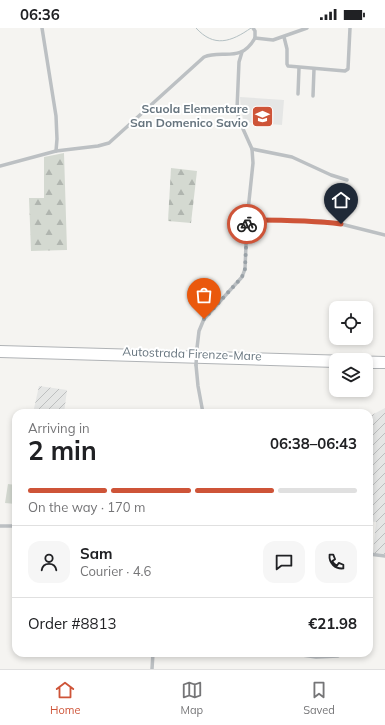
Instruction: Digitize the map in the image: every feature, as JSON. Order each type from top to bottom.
[{"type":"highway","name":"Autostrada Firenze-Mare","points":[[0,349],[385,360]]},
{"type":"highway","name":"Autostrada Firenze-Mare","points":[[0,354],[329,364]]},
{"type":"highway","points":[[373,365],[385,365]]},
{"type":"street","points":[[42,28],[56,116],[56,151]]},
{"type":"street","points":[[255,38],[270,40],[284,37],[307,28]]},
{"type":"street","points":[[284,37],[287,49],[288,66],[345,71],[348,69],[350,28]]},
{"type":"street","points":[[0,166],[56,151],[98,146],[109,143],[204,57],[236,54],[242,52],[252,43],[255,38],[254,30]]},
{"type":"street","points":[[202,409],[196,365],[199,331],[204,319],[242,277],[245,269],[247,220],[253,163],[252,149],[239,120],[237,109],[239,62],[242,52]]},
{"type":"street","points":[[298,94],[299,68]]},
{"type":"street","points":[[313,96],[314,69]]},
{"type":"street","points":[[252,149],[292,157],[331,175],[347,180]]},
{"type":"street","points":[[247,220],[322,221],[385,235]]},
{"type":"street","points":[[0,526],[12,526]]},
{"type":"street","points":[[373,554],[385,556]]},
{"type":"street","points":[[152,669],[153,657]]},
{"type":"shaded area","name":"Scuola Elementare San Domenico Savio","points":[[240,97],[284,100],[282,125],[244,122]]},
{"type":"shaded area","points":[[39,386],[67,390],[65,409],[34,409]]},
{"type":"shaded area","points":[[385,408],[385,554],[373,553],[376,522],[373,522],[373,414]]},
{"type":"green space","points":[[64,153],[67,250],[31,251],[29,198],[44,198],[44,157]]},
{"type":"green space","points":[[171,168],[197,171],[191,223],[168,221]]},
{"type":"green space","points":[[8,484],[12,484],[12,504],[5,503]]},
{"type":"waterway","points":[[196,28],[209,38],[223,41],[236,37],[251,28]]},
{"type":"way so far","points":[[204,319],[242,277],[245,269],[247,224]]},
{"type":"place","name":"Scuola Elementare San Domenico Savio","points":[[263,116]]},
{"type":"route","points":[[247,224],[247,220],[322,221],[341,224]]}]
